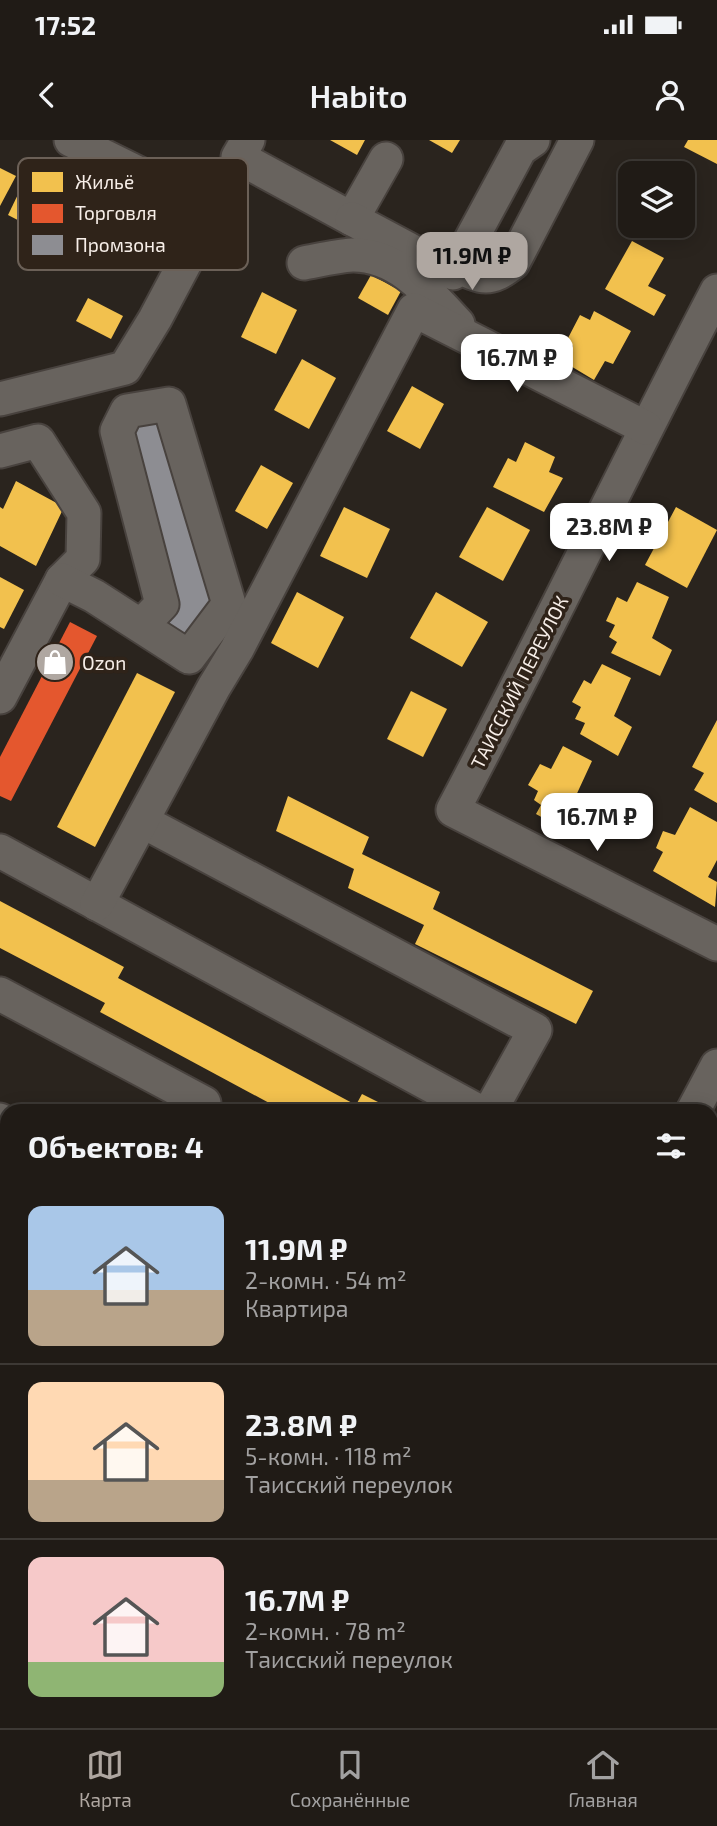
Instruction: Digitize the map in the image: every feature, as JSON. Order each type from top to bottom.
[{"type":"street","points":[[71,140],[108,158]]},
{"type":"street","points":[[239,158],[248,140]]},
{"type":"street","points":[[248,163],[453,273],[552,146]]},
{"type":"street","points":[[457,265],[478,276],[496,275],[513,263],[552,146]]},
{"type":"street","points":[[352,219],[386,159]]},
{"type":"street","points":[[304,263],[353,255],[385,260],[418,282],[477,343]]},
{"type":"street","points":[[0,399],[125,368],[181,270]]},
{"type":"street","name":"ТАИССКИЙ ПЕРЕУЛОК","points":[[717,291],[529,666],[453,810],[717,944]]},
{"type":"street","points":[[97,904],[237,649],[414,310],[646,428]]},
{"type":"street","points":[[62,580],[94,596],[189,657],[229,604],[169,404],[127,411],[117,431],[162,604],[141,626]]},
{"type":"street","points":[[0,451],[38,441],[84,513],[83,559],[62,580],[0,697]]},
{"type":"street","points":[[142,821],[535,1030],[494,1104]]},
{"type":"street","points":[[0,851],[465,1104]]},
{"type":"street","points":[[0,994],[200,1104]]},
{"type":"street","points":[[697,1104],[717,1066]]},
{"type":"building: Жильё","points":[[330,140],[365,140],[357,155]]},
{"type":"building: Жильё","points":[[429,140],[460,140],[452,153]]},
{"type":"building: Жильё","points":[[688,140],[717,140],[717,164],[684,147]]},
{"type":"building: Жильё","points":[[0,168],[16,176],[0,206]]},
{"type":"building: Жильё","points":[[18,194],[18,220],[8,215]]},
{"type":"building: Жильё","points":[[632,241],[664,258],[648,286],[666,295],[654,316],[605,289]]},
{"type":"building: Жильё","points":[[371,275],[401,291],[388,315],[358,298]]},
{"type":"building: Жильё","points":[[262,292],[297,310],[276,354],[241,337]]},
{"type":"building: Жильё","points":[[88,298],[123,316],[111,339],[76,321]]},
{"type":"building: Жильё","points":[[594,311],[631,331],[613,364],[605,361],[594,380],[564,362],[573,346],[567,340],[580,315],[590,320]]},
{"type":"building: Жильё","points":[[302,359],[336,378],[309,429],[274,410]]},
{"type":"building: Жильё","points":[[412,386],[444,404],[420,449],[387,431]]},
{"type":"building: Жильё","points":[[525,442],[555,457],[549,472],[563,478],[544,512],[493,487],[508,458],[516,462]]},
{"type":"building: Жильё","points":[[261,465],[293,483],[267,529],[235,511]]},
{"type":"building: Жильё","points":[[16,481],[64,507],[36,566],[0,546],[0,507],[3,509]]},
{"type":"building: Жильё","points":[[344,507],[390,529],[367,578],[320,556]]},
{"type":"building: Жильё","points":[[487,507],[530,530],[503,581],[459,557]]},
{"type":"building: Жильё","points":[[676,507],[717,530],[687,588],[645,565]]},
{"type":"building: Жильё","points":[[0,577],[24,590],[4,629],[0,627]]},
{"type":"building: Жильё","points":[[637,582],[669,597],[652,638],[672,650],[660,676],[611,653],[617,642],[609,637],[615,625],[606,621],[617,597],[627,602]]},
{"type":"building: Жильё","points":[[297,592],[344,617],[318,668],[271,643]]},
{"type":"building: Жильё","points":[[436,592],[488,622],[462,667],[410,638]]},
{"type":"building: Жильё","points":[[602,664],[631,678],[614,716],[632,727],[618,756],[580,734],[585,723],[575,719],[581,707],[572,702],[584,680],[591,684]]},
{"type":"building: Жильё","points":[[137,673],[175,692],[95,847],[57,827]]},
{"type":"building: Жильё","points":[[411,691],[447,709],[423,757],[387,739]]},
{"type":"building: Жильё","points":[[717,720],[717,803],[694,790],[704,773],[692,767]]},
{"type":"building: Жильё","points":[[563,746],[592,761],[561,828],[536,814],[541,805],[534,800],[538,791],[528,785],[540,764],[551,769]]},
{"type":"building: Жильё","points":[[288,796],[369,837],[362,854],[440,892],[433,909],[593,991],[576,1024],[415,944],[424,925],[348,888],[354,869],[276,831]]},
{"type":"building: Жильё","points":[[690,807],[717,822],[717,860],[708,877],[717,882],[715,907],[653,871],[663,852],[656,848],[663,831],[675,835]]},
{"type":"building: Жильё","points":[[0,901],[124,967],[118,978],[354,1104],[271,1104],[100,1012],[105,1003],[0,948]]},
{"type":"building: Жильё","points":[[362,1094],[382,1104],[357,1104]]},
{"type":"building: Торговля","points":[[70,622],[97,636],[11,801],[0,796],[0,757]]},
{"type":"building: Промзона","points":[[158,412],[210,601],[187,644],[162,629],[125,421]]},
{"type":"place","name":"Ozon","points":[[55,662]]}]
